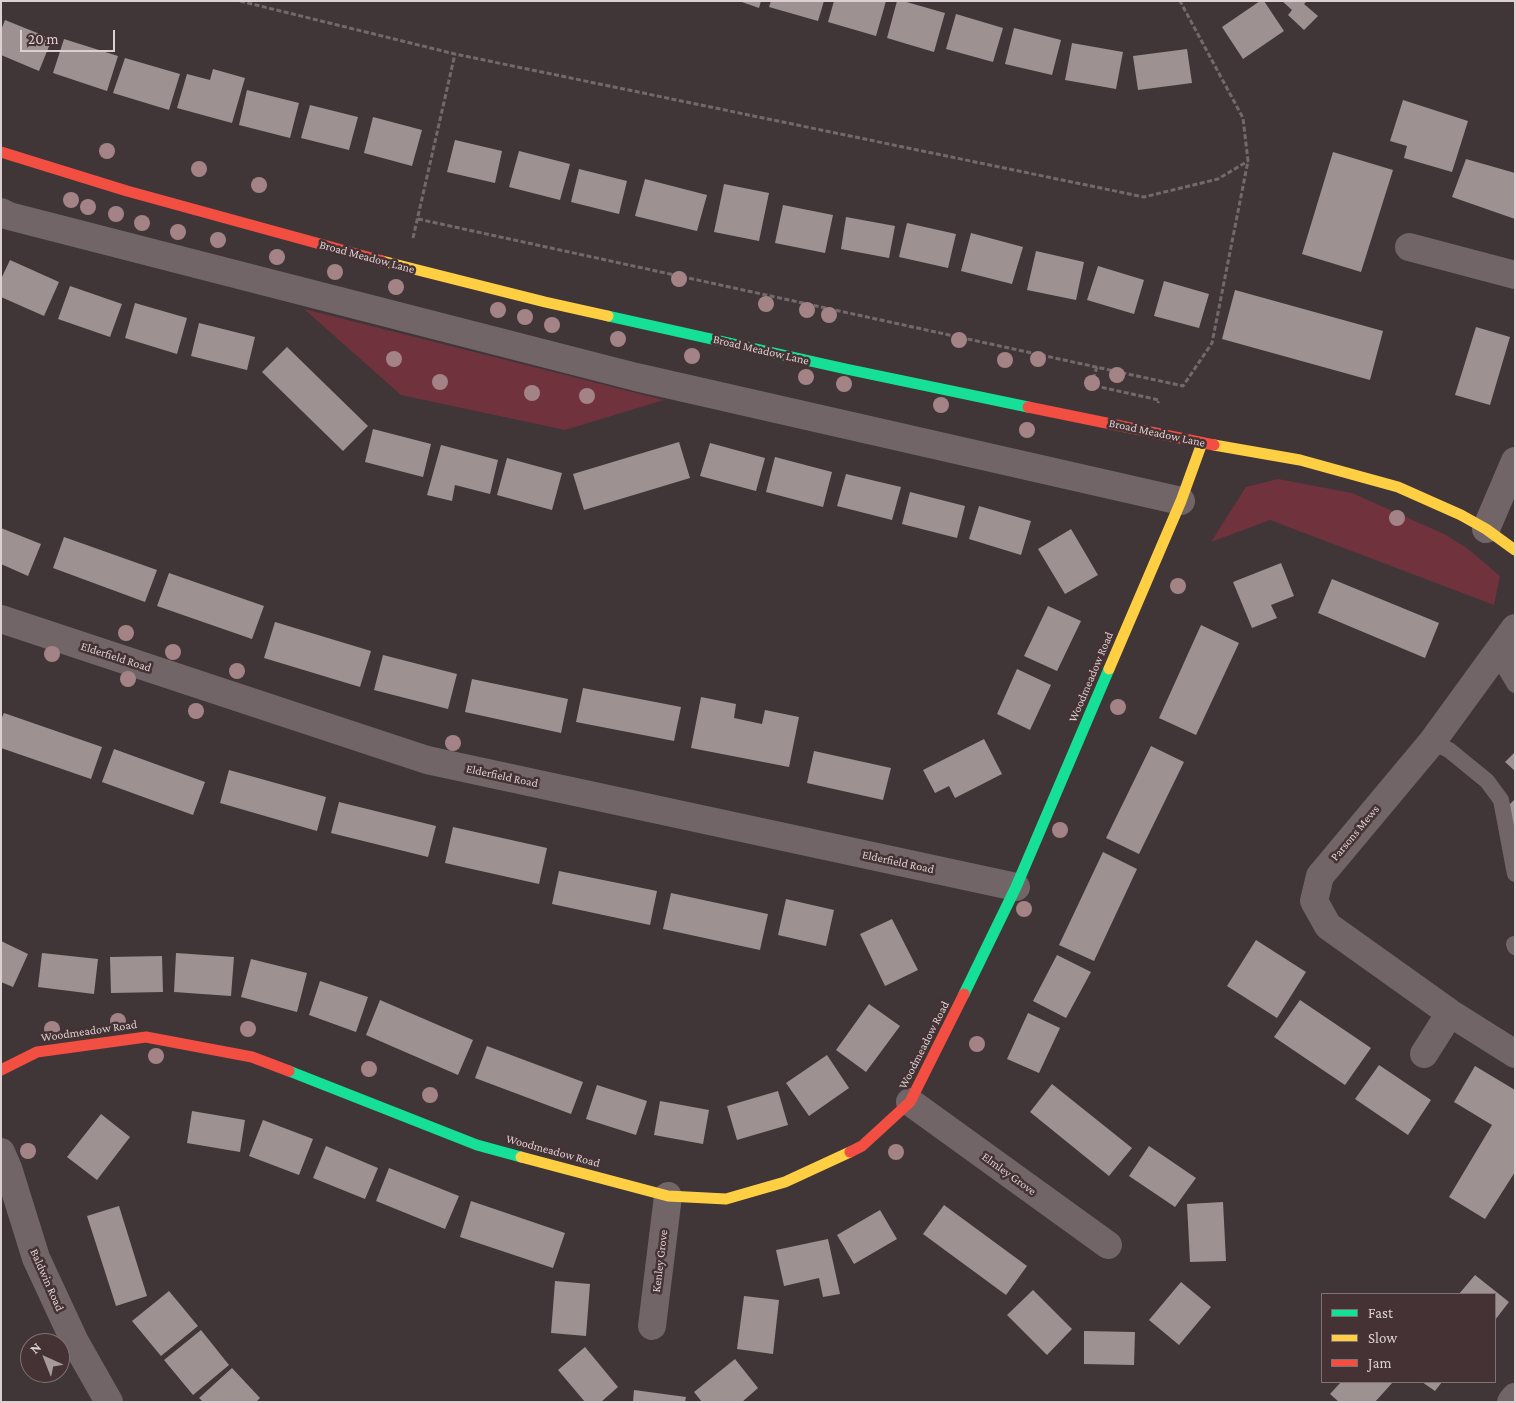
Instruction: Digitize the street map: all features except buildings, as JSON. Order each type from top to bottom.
[{"type":"street","name":"Broad Meadow Lane","points":[[1,152],[127,191],[404,267],[545,302],[846,370],[1202,443],[1300,460],[1398,487],[1461,514],[1515,550]]},
{"type":"street","points":[[1,212],[9,216],[636,377],[1180,501]]},
{"type":"street","points":[[1409,248],[1515,275]]},
{"type":"street","name":"Woodmeadow Road","points":[[1,1070],[37,1052],[146,1037],[242,1055],[252,1057],[477,1145],[668,1196],[726,1200],[785,1182],[862,1146],[910,1102],[1016,887],[1180,501],[1202,443]]},
{"type":"street","points":[[1486,529],[1515,461]]},
{"type":"street","name":"Elderfield Road","points":[[1,619],[427,760],[1016,887]]},
{"type":"street","name":"Parsons Mews","points":[[1515,628],[1432,742],[1320,876],[1314,901],[1328,926],[1450,1013],[1515,1054]]},
{"type":"street","points":[[1424,1054],[1450,1013]]},
{"type":"street","name":"Elmley Grove","points":[[910,1102],[1108,1245]]},
{"type":"street","name":"Baldwin Road","points":[[1,1152],[8,1168],[36,1258],[76,1342],[109,1402]]},
{"type":"street","name":"Kenley Grove","points":[[652,1326],[668,1196]]},
{"type":"street","points":[[1511,1402],[1515,1396]]},
{"type":"lane","points":[[1515,640],[1506,670],[1515,685]]},
{"type":"lane","points":[[1432,742],[1449,750],[1487,781],[1501,800],[1515,874]]},
{"type":"path","points":[[240,1],[455,54],[1144,197],[1218,179],[1248,161]]},
{"type":"path","points":[[418,219],[1183,386],[1212,343],[1248,161],[1243,118],[1180,1]]},
{"type":"path","points":[[404,267],[418,219],[455,54]]},
{"type":"path","points":[[1091,385],[1097,367]]},
{"type":"shaded area","points":[[304,309],[664,400],[565,430],[401,395]]},
{"type":"shaded area","points":[[1278,479],[1352,493],[1444,534],[1467,548],[1500,576],[1494,605],[1270,520],[1211,542],[1246,487]]},
{"type":"traffic: fast","points":[[608,316],[1028,407]]},
{"type":"traffic: fast","points":[[964,994],[1016,887],[1109,669]]},
{"type":"traffic: fast","points":[[289,1071],[477,1145],[521,1157]]},
{"type":"traffic: slow","points":[[382,261],[608,316]]},
{"type":"traffic: slow","points":[[1109,669],[1181,501],[1202,443]]},
{"type":"traffic: slow","points":[[1214,445],[1300,460],[1398,487],[1461,515],[1486,529],[1515,550]]},
{"type":"traffic: slow","points":[[521,1157],[668,1196],[726,1199],[785,1182],[850,1152]]},
{"type":"traffic: jam","points":[[1,152],[127,191],[382,261]]},
{"type":"traffic: jam","points":[[1028,407],[1214,445]]},
{"type":"traffic: jam","points":[[850,1152],[862,1146],[910,1102],[964,994]]},
{"type":"traffic: jam","points":[[1,1070],[37,1052],[146,1037],[252,1057],[289,1071]]}]
